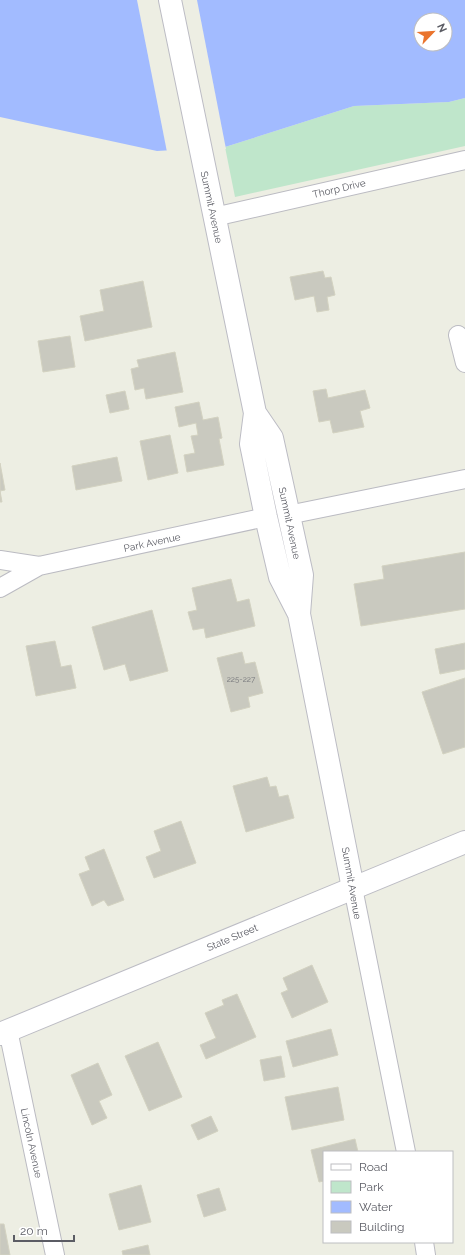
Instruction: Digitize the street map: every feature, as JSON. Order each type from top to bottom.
[{"type":"main road","name":"Summit Avenue","points":[[170,0],[254,413],[251,444],[266,517],[280,577],[299,614]]},
{"type":"main road","name":"Summit Avenue","points":[[254,413],[272,438],[302,575],[299,614],[353,888]]},
{"type":"main road","name":"State Street","points":[[4,1032],[465,842]]},
{"type":"street","name":"Thorp Drive","points":[[212,208],[465,160]]},
{"type":"street","points":[[458,335],[465,363]]},
{"type":"street","points":[[288,516],[465,479]]},
{"type":"street","name":"Park Avenue","points":[[0,588],[39,566],[266,517]]},
{"type":"street","name":"Park Avenue","points":[[0,560],[39,566]]},
{"type":"street","name":"Summit Avenue","points":[[353,888],[406,1151]]},
{"type":"street","name":"Lincoln Avenue","points":[[4,1032],[55,1255]]},
{"type":"street","points":[[424,1243],[426,1255]]},
{"type":"green space","points":[[465,98],[465,146],[235,197],[225,147],[354,106],[449,102]]},
{"type":"water","points":[[0,0],[465,0],[465,98],[449,102],[354,106],[225,147],[157,151],[0,117]]},
{"type":"pier","points":[[137,0],[197,0],[226,149],[167,152]]},
{"type":"building","points":[[323,271],[325,278],[331,277],[335,295],[327,297],[329,310],[317,312],[314,296],[295,300],[290,277]]},
{"type":"building","points":[[143,281],[152,327],[85,341],[80,316],[104,311],[100,290]]},
{"type":"building","points":[[70,336],[75,367],[43,372],[38,341]]},
{"type":"building","points":[[175,352],[183,392],[146,399],[144,388],[135,390],[131,369],[139,367],[137,360]]},
{"type":"building","points":[[326,389],[328,398],[365,390],[370,408],[360,411],[364,427],[333,433],[330,420],[319,422],[313,391]]},
{"type":"building","points":[[125,391],[129,409],[110,413],[106,395]]},
{"type":"building","points":[[199,402],[203,420],[218,417],[222,438],[219,439],[224,465],[187,472],[184,455],[195,453],[191,436],[198,435],[196,423],[179,427],[175,407]]},
{"type":"building","points":[[170,435],[178,473],[148,480],[140,441]]},
{"type":"building","points":[[117,457],[122,481],[76,490],[72,466]]},
{"type":"building","points":[[0,463],[5,490],[0,491]]},
{"type":"building","points":[[0,491],[2,502],[0,502]]},
{"type":"building","points":[[465,552],[465,609],[361,626],[354,584],[384,579],[382,566]]},
{"type":"building","points":[[231,579],[237,602],[249,599],[255,626],[206,638],[204,628],[193,630],[188,612],[197,610],[192,588]]},
{"type":"building","points":[[152,610],[168,671],[130,681],[125,664],[104,670],[92,627]]},
{"type":"building","points":[[55,641],[61,667],[71,665],[76,688],[36,696],[26,646]]},
{"type":"building","points":[[465,643],[465,669],[440,674],[435,649]]},
{"type":"building","points":[[242,652],[245,664],[255,662],[263,693],[248,697],[250,707],[231,712],[217,658]]},
{"type":"building","points":[[465,678],[465,747],[443,754],[422,692]]},
{"type":"building","points":[[267,777],[270,787],[276,786],[279,797],[288,795],[294,818],[246,832],[233,786]]},
{"type":"building","points":[[181,821],[196,863],[154,878],[146,857],[161,851],[154,831]]},
{"type":"building","points":[[104,849],[124,900],[108,906],[104,900],[92,906],[79,874],[90,870],[85,857]]},
{"type":"building","points":[[312,965],[328,1002],[292,1018],[281,993],[288,990],[283,978]]},
{"type":"building","points":[[237,994],[256,1037],[206,1059],[200,1045],[216,1038],[205,1013],[224,1005],[222,1000]]},
{"type":"building","points":[[331,1029],[338,1055],[293,1067],[286,1041]]},
{"type":"building","points":[[158,1042],[182,1097],[149,1111],[125,1056]]},
{"type":"building","points":[[281,1056],[285,1077],[264,1081],[260,1060]]},
{"type":"building","points":[[98,1063],[112,1095],[99,1101],[107,1118],[92,1125],[71,1075]]},
{"type":"building","points":[[338,1087],[344,1120],[292,1130],[285,1097]]},
{"type":"building","points":[[211,1116],[218,1131],[198,1140],[191,1125]]},
{"type":"building","points":[[355,1139],[358,1151],[323,1151],[323,1181],[319,1182],[311,1150]]},
{"type":"building","points":[[141,1185],[151,1222],[119,1230],[109,1194]]},
{"type":"building","points":[[219,1188],[226,1210],[204,1217],[197,1195]]},
{"type":"building","points":[[0,1224],[4,1224],[10,1255],[0,1255]]},
{"type":"building","points":[[148,1245],[150,1255],[123,1255],[122,1251]]}]
